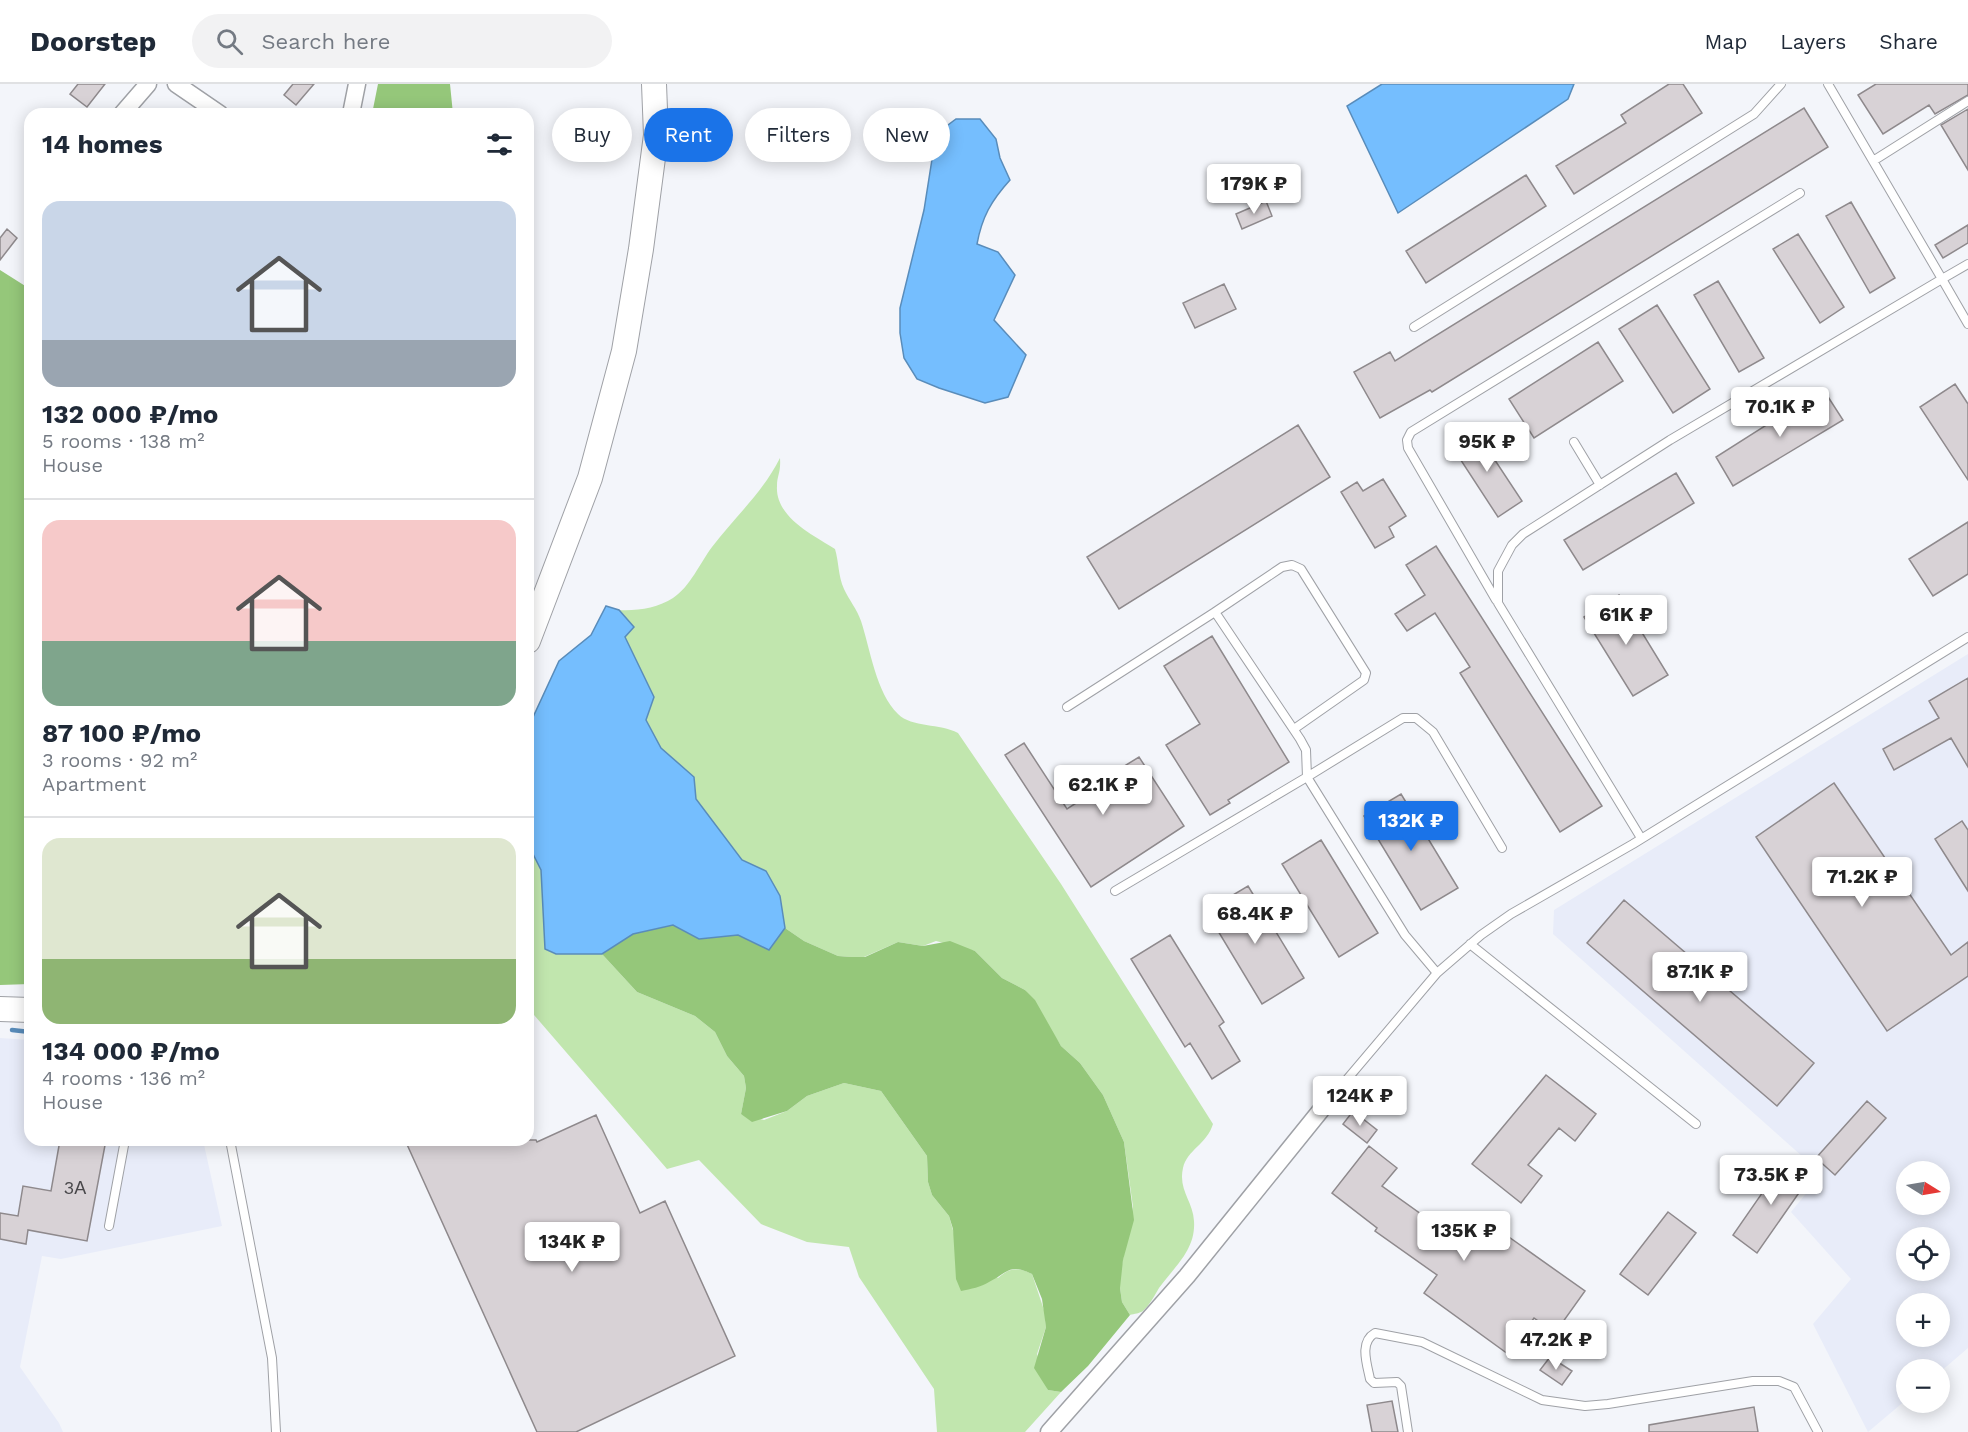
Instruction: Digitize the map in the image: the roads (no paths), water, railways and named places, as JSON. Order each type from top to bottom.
[{"type":"street","points":[[127,108],[148,84]]},
{"type":"street","points":[[176,84],[211,108]]},
{"type":"street","points":[[352,108],[357,84]]},
{"type":"street","points":[[534,625],[590,478],[621,362],[641,249],[656,135],[654,84]]},
{"type":"street","points":[[0,1010],[24,1011]]},
{"type":"street","points":[[1049,1432],[1187,1276],[1321,1110]]},
{"type":"lane","points":[[1414,327],[1754,114],[1781,84]]},
{"type":"lane","points":[[1828,84],[1968,324]]},
{"type":"lane","points":[[1873,160],[1968,101]]},
{"type":"lane","points":[[1641,838],[1498,603],[1408,448],[1407,440],[1411,432],[1800,193]]},
{"type":"lane","points":[[1498,603],[1496,585],[1498,571],[1512,545],[1523,534],[1600,485],[1968,264]]},
{"type":"lane","points":[[1574,442],[1600,485]]},
{"type":"lane","points":[[1067,707],[1282,567],[1292,565],[1301,569],[1366,673],[1364,680],[1294,729]]},
{"type":"lane","points":[[1215,612],[1306,750],[1307,777],[1405,934],[1437,973]]},
{"type":"lane","points":[[1321,1110],[1437,973],[1470,944],[1511,914],[1641,838],[1968,637]]},
{"type":"lane","points":[[1115,891],[1403,718],[1416,718],[1433,732],[1502,848]]},
{"type":"lane","points":[[1470,944],[1696,1124]]},
{"type":"lane","points":[[109,1227],[124,1146]]},
{"type":"lane","points":[[231,1146],[272,1358],[276,1432]]},
{"type":"lane","points":[[1408,1432],[1401,1386],[1397,1382],[1374,1383],[1370,1379],[1365,1346],[1375,1333],[1422,1342],[1526,1394],[1560,1404],[1585,1406],[1608,1404],[1753,1381],[1779,1382],[1794,1387],[1818,1432]]},
{"type":"water","points":[[1382,84],[1574,84],[1568,99],[1398,213],[1347,106]]},
{"type":"water","points":[[956,119],[980,119],[996,139],[1000,158],[1010,180],[988,210],[977,244],[998,252],[1015,275],[994,320],[1026,355],[1008,397],[985,403],[917,379],[904,358],[900,333],[900,308],[924,210],[932,162],[950,162],[950,124]]},
{"type":"water","points":[[606,606],[619,610],[634,627],[625,637],[654,697],[646,720],[661,748],[694,777],[696,799],[742,860],[766,871],[780,896],[785,928],[769,950],[738,935],[699,939],[673,925],[633,934],[602,954],[556,954],[545,949],[541,870],[534,856],[534,715],[559,661],[591,635]]},
{"type":"waterway","points":[[12,1030],[24,1031]]}]
